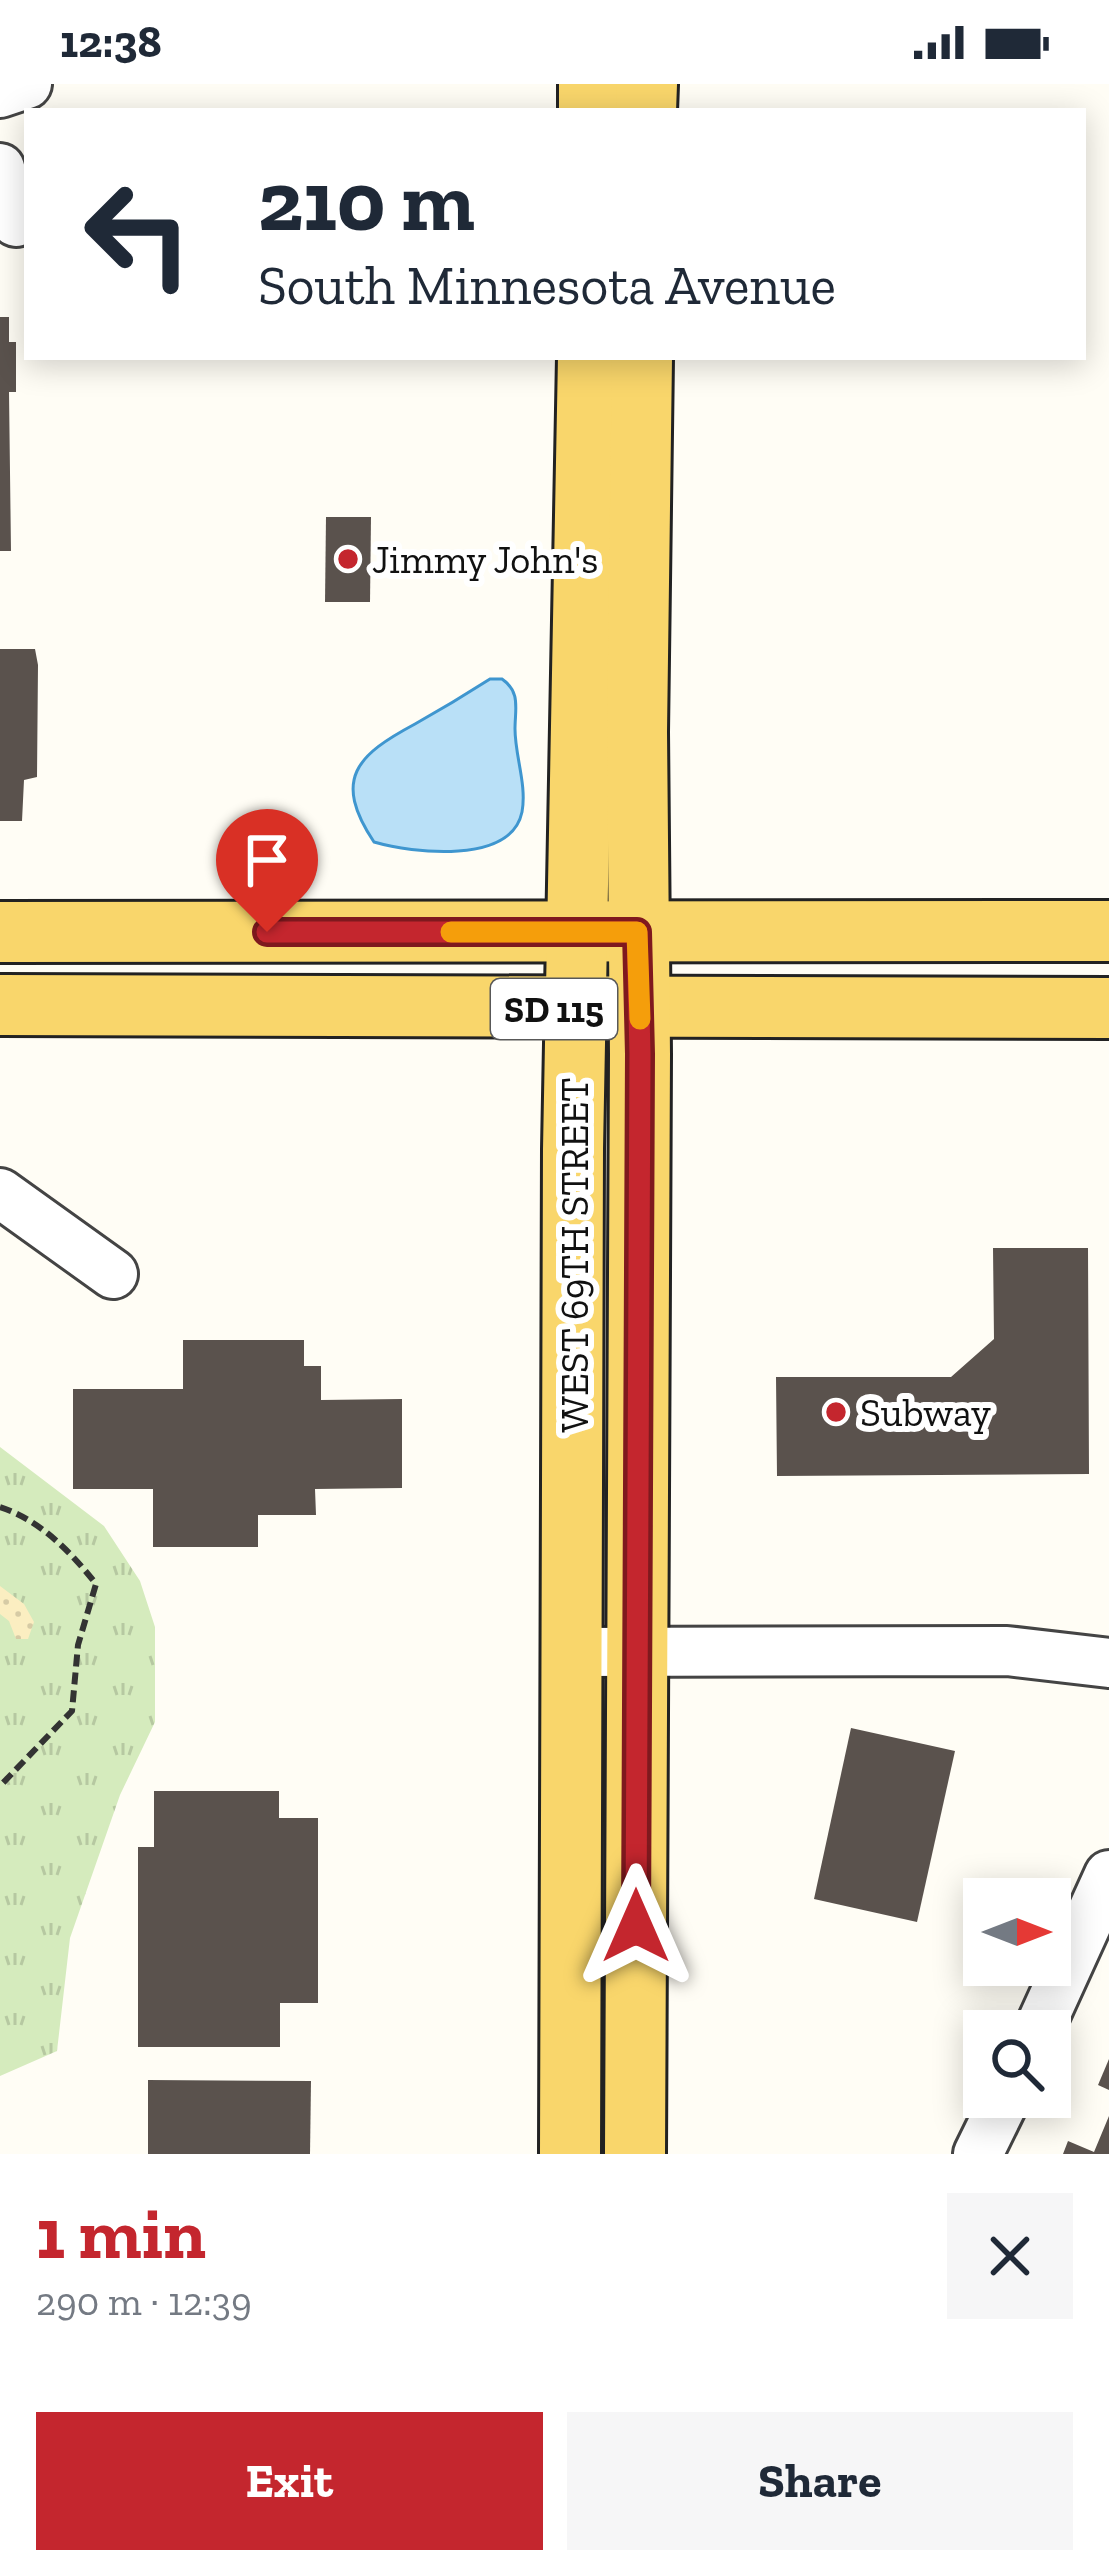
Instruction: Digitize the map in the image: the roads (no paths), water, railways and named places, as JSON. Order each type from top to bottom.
[{"type":"main road","name":"WEST 69TH STREET","points":[[588,360],[608,932],[640,1009],[635,2154]]},
{"type":"main road","name":"WEST 69TH STREET","points":[[570,2154],[575,1009],[608,932],[642,360]]},
{"type":"main road","name":"SD 115","points":[[0,932],[1109,932]]},
{"type":"main road","name":"SD 115","points":[[0,1005],[1109,1008]]},
{"type":"street","points":[[0,93],[27,84]]},
{"type":"street","points":[[0,168],[16,222]]},
{"type":"street","points":[[0,1193],[113,1274]]},
{"type":"street","points":[[573,1652],[1007,1651],[1109,1663]]},
{"type":"street","points":[[1048,2010],[1109,1875]]},
{"type":"street","points":[[978,2154],[996,2118]]},
{"type":"water","points":[[490,679],[508,684],[516,701],[523,802],[514,829],[500,841],[458,851],[374,842],[361,820],[353,785],[365,758]]},
{"type":"place","name":"Jimmy John's","points":[[348,559]]},
{"type":"place","name":"Subway","points":[[836,1412]]}]
